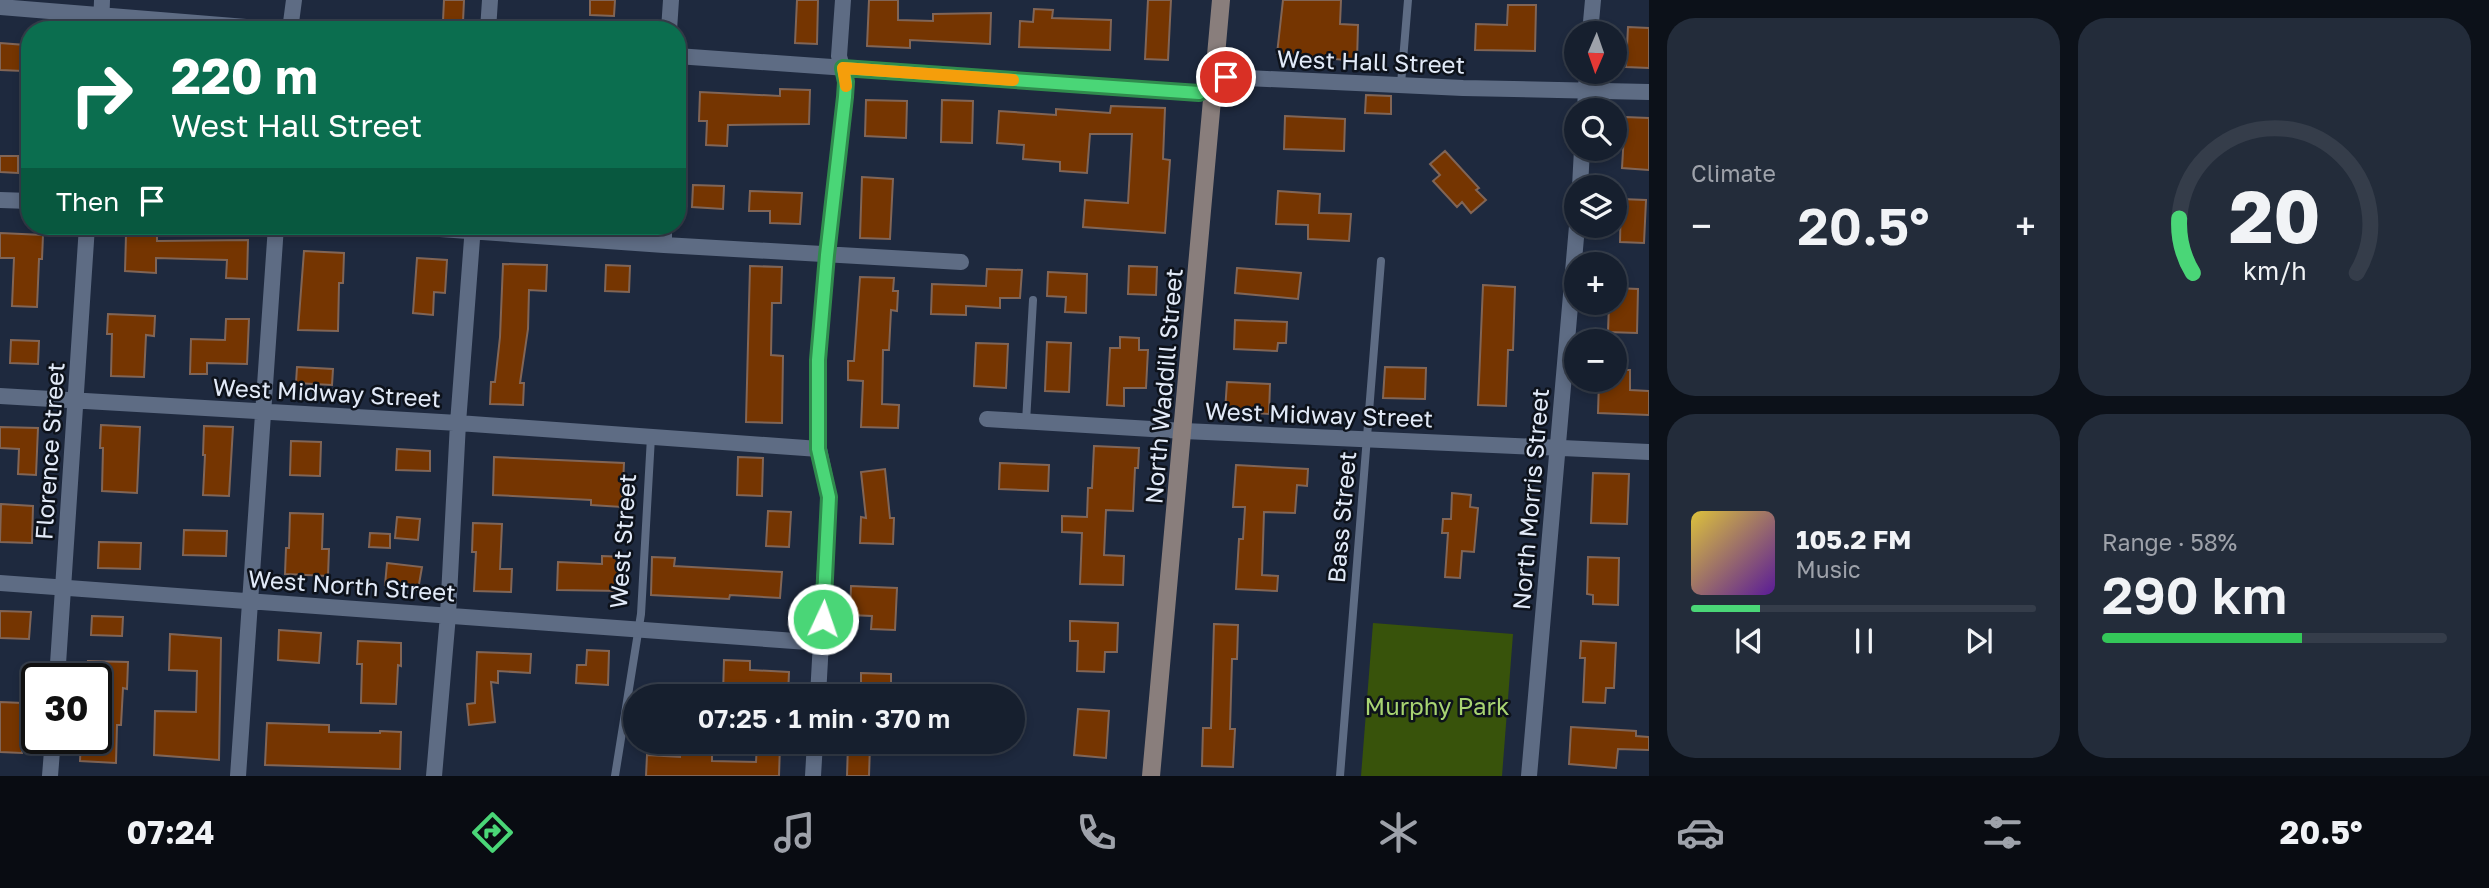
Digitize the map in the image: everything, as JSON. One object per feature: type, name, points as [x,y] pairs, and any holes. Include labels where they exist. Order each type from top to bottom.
[{"type":"street","points":[[291,21],[294,0]]},
{"type":"street","points":[[489,21],[490,0]]},
{"type":"street","points":[[670,21],[671,0]]},
{"type":"street","points":[[819,684],[829,497],[818,449],[818,360],[845,97],[846,82],[839,56],[844,0]]},
{"type":"street","name":"North Waddill Street","points":[[1151,776],[1221,0]]},
{"type":"street","points":[[1591,21],[1593,0]]},
{"type":"street","points":[[0,8],[174,21]]},
{"type":"street","name":"West Hall Street","points":[[686,57],[1199,93],[1226,77],[1649,92]]},
{"type":"street","points":[[1586,84],[1586,98]]},
{"type":"street","points":[[0,200],[21,201]]},
{"type":"street","name":"Florence Street","points":[[58,663],[86,235]]},
{"type":"street","points":[[238,776],[275,235]]},
{"type":"street","points":[[434,776],[473,235]]},
{"type":"street","points":[[544,235],[663,245],[961,262]]},
{"type":"street","points":[[663,245],[664,235]]},
{"type":"street","name":"North Morris Street","points":[[1529,776],[1576,238]]},
{"type":"street","name":"West Midway Street","points":[[0,396],[651,437]]},
{"type":"street","name":"West Midway Street","points":[[987,419],[1184,431],[1649,452]]},
{"type":"street","points":[[651,437],[818,449]]},
{"type":"street","name":"West North Street","points":[[0,583],[637,631]]},
{"type":"street","name":"West Street","points":[[637,631],[822,643]]},
{"type":"street","points":[[50,776],[52,754]]},
{"type":"street","points":[[813,776],[814,754]]},
{"type":"lane","points":[[1401,84],[1408,0]]},
{"type":"lane","name":"Bass Street","points":[[1340,776],[1381,261]]},
{"type":"lane","points":[[1026,422],[1033,300]]},
{"type":"lane","name":"West Street","points":[[637,631],[641,614],[651,437]]},
{"type":"lane","points":[[615,776],[637,631]]},
{"type":"green space","name":"Murphy Park","points":[[1373,623],[1513,634],[1502,776],[1361,776]]},
{"type":"building","points":[[444,0],[464,0],[463,21],[443,21]]},
{"type":"building","points":[[590,0],[615,0],[614,16],[590,15]]},
{"type":"building","points":[[797,0],[818,0],[817,44],[795,43]]},
{"type":"building","points":[[869,0],[898,0],[898,20],[933,21],[933,14],[991,13],[990,44],[910,40],[910,48],[867,46]]},
{"type":"building","points":[[1148,0],[1171,0],[1168,60],[1145,59]]},
{"type":"building","points":[[1283,0],[1341,0],[1340,24],[1358,25],[1357,61],[1277,54]]},
{"type":"building","points":[[1508,5],[1536,5],[1535,51],[1475,50],[1476,24],[1507,25]]},
{"type":"building","points":[[1034,9],[1053,10],[1052,18],[1111,20],[1110,50],[1019,47],[1020,21],[1033,22]]},
{"type":"building","points":[[1628,27],[1649,28],[1649,68],[1628,67]]},
{"type":"building","points":[[0,43],[21,45],[21,71],[0,70]]},
{"type":"building","points":[[780,89],[810,90],[809,124],[728,125],[727,146],[706,145],[707,121],[699,121],[700,92],[780,96]]},
{"type":"building","points":[[1366,95],[1391,96],[1391,114],[1365,113]]},
{"type":"building","points":[[866,100],[907,101],[906,138],[865,136]]},
{"type":"building","points":[[942,100],[973,101],[972,143],[941,142]]},
{"type":"building","points":[[1111,106],[1165,108],[1163,159],[1170,160],[1165,233],[1083,227],[1085,200],[1128,203],[1132,134],[1090,134],[1087,173],[1060,171],[1060,162],[1023,159],[1024,145],[997,143],[999,111],[1056,115],[1056,109],[1110,113]]},
{"type":"building","points":[[1285,116],[1345,119],[1344,151],[1284,149]]},
{"type":"building","points":[[1627,117],[1649,118],[1649,170],[1622,168],[1622,161],[1627,161]]},
{"type":"building","points":[[1445,151],[1479,188],[1476,190],[1486,200],[1471,213],[1462,202],[1457,207],[1433,181],[1440,175],[1430,164]]},
{"type":"building","points":[[0,156],[18,156],[18,173],[0,172]]},
{"type":"building","points":[[862,177],[893,179],[890,239],[860,238]]},
{"type":"building","points":[[693,185],[724,186],[723,209],[692,207]]},
{"type":"building","points":[[750,191],[802,193],[800,224],[770,223],[770,211],[749,211]]},
{"type":"building","points":[[1278,191],[1320,194],[1319,213],[1351,214],[1349,241],[1308,239],[1308,225],[1276,224]]},
{"type":"building","points":[[1627,199],[1646,200],[1644,243],[1620,242],[1620,238],[1627,238]]},
{"type":"building","points":[[0,233],[43,235],[37,307],[12,306],[14,258],[0,258]]},
{"type":"building","points":[[126,235],[157,236],[157,241],[248,240],[247,279],[226,278],[227,260],[156,258],[156,273],[125,271]]},
{"type":"building","points":[[304,251],[344,253],[343,283],[339,283],[338,331],[298,330]]},
{"type":"building","points":[[417,258],[447,260],[445,293],[434,292],[433,315],[413,313]]},
{"type":"building","points":[[503,264],[547,265],[546,291],[529,290],[528,329],[520,383],[524,383],[523,405],[490,404],[491,382],[495,382],[500,337]]},
{"type":"building","points":[[606,265],[630,266],[629,292],[605,291]]},
{"type":"building","points":[[750,266],[782,267],[781,303],[772,303],[771,355],[783,356],[782,423],[746,422]]},
{"type":"building","points":[[1129,266],[1157,267],[1156,295],[1128,294]]},
{"type":"building","points":[[1237,268],[1301,273],[1298,299],[1235,293]]},
{"type":"building","points":[[987,269],[1022,270],[1020,298],[1000,298],[1000,308],[966,306],[966,315],[931,314],[932,284],[986,286]]},
{"type":"building","points":[[1048,272],[1087,274],[1086,313],[1065,312],[1066,297],[1047,296]]},
{"type":"building","points":[[860,277],[894,278],[893,291],[898,291],[897,311],[891,310],[889,350],[883,350],[882,404],[899,405],[898,428],[861,427],[863,381],[848,380],[848,361],[854,361]]},
{"type":"building","points":[[1483,285],[1515,287],[1513,350],[1508,350],[1506,406],[1478,405]]},
{"type":"building","points":[[1627,289],[1638,289],[1637,333],[1627,333],[1627,329],[1608,329],[1609,315],[1627,315]]},
{"type":"building","points":[[108,314],[155,316],[154,336],[146,335],[144,377],[111,376],[112,334],[107,334]]},
{"type":"building","points":[[226,319],[249,319],[247,364],[207,363],[207,374],[190,374],[191,339],[225,340]]},
{"type":"building","points":[[1235,320],[1287,322],[1286,343],[1278,343],[1277,351],[1234,349]]},
{"type":"building","points":[[1120,337],[1139,338],[1139,350],[1148,350],[1146,388],[1124,388],[1124,406],[1107,405],[1110,348],[1120,348]]},
{"type":"building","points":[[11,340],[39,341],[38,364],[10,363]]},
{"type":"building","points":[[1047,342],[1071,343],[1069,392],[1045,391]]},
{"type":"building","points":[[976,343],[1008,344],[1006,388],[974,386]]},
{"type":"building","points":[[297,367],[333,369],[332,385],[296,383]]},
{"type":"building","points":[[1385,367],[1426,368],[1425,399],[1383,398]]},
{"type":"building","points":[[1627,370],[1630,370],[1630,390],[1649,391],[1649,415],[1598,413],[1599,392],[1627,392]]},
{"type":"building","points":[[1227,382],[1270,384],[1269,414],[1225,411]]},
{"type":"building","points":[[101,425],[140,427],[137,493],[102,491]]},
{"type":"building","points":[[204,426],[233,427],[229,496],[203,495]]},
{"type":"building","points":[[0,427],[38,428],[36,475],[18,474],[19,449],[0,448]]},
{"type":"building","points":[[291,441],[321,442],[320,476],[290,475]]},
{"type":"building","points":[[1094,446],[1139,448],[1133,511],[1106,510],[1104,555],[1124,556],[1123,585],[1080,584],[1082,533],[1062,532],[1062,516],[1087,517],[1088,488],[1092,488]]},
{"type":"building","points":[[397,449],[430,451],[430,471],[396,470]]},
{"type":"building","points":[[494,457],[624,463],[622,507],[591,505],[591,500],[493,495]]},
{"type":"building","points":[[738,457],[763,458],[762,496],[737,495]]},
{"type":"building","points":[[1000,463],[1049,465],[1048,491],[999,489]]},
{"type":"building","points":[[1236,465],[1308,469],[1307,486],[1297,485],[1295,513],[1264,512],[1262,575],[1278,576],[1277,591],[1236,589],[1239,539],[1243,539],[1245,507],[1233,507]]},
{"type":"building","points":[[885,469],[890,518],[894,518],[893,544],[860,543],[861,517],[866,518],[861,472]]},
{"type":"building","points":[[1593,473],[1629,474],[1627,524],[1591,523]]},
{"type":"building","points":[[1452,493],[1471,495],[1470,507],[1478,508],[1474,552],[1462,551],[1460,578],[1445,577],[1448,533],[1442,533],[1443,519],[1451,519]]},
{"type":"building","points":[[1,504],[33,506],[32,543],[0,542]]},
{"type":"building","points":[[768,511],[791,512],[789,547],[766,546]]},
{"type":"building","points":[[290,513],[323,514],[322,549],[329,549],[328,576],[285,574]]},
{"type":"building","points":[[397,517],[420,519],[418,540],[395,538]]},
{"type":"building","points":[[473,523],[502,524],[500,569],[512,569],[511,592],[474,591],[476,552],[472,552]]},
{"type":"building","points":[[184,530],[227,531],[226,556],[183,555]]},
{"type":"building","points":[[370,533],[390,534],[390,548],[369,547]]},
{"type":"building","points":[[99,542],[141,543],[140,569],[98,568]]},
{"type":"building","points":[[602,556],[625,557],[624,591],[557,590],[558,562],[602,564]]},
{"type":"building","points":[[652,557],[675,558],[674,566],[782,572],[780,598],[730,595],[729,599],[651,595]]},
{"type":"building","points":[[1588,557],[1619,558],[1618,605],[1593,604],[1593,595],[1587,594]]},
{"type":"building","points":[[387,563],[422,567],[418,590],[385,585]]},
{"type":"building","points":[[851,586],[897,588],[895,630],[871,629],[872,616],[850,615]]},
{"type":"building","points":[[0,611],[31,612],[29,639],[0,638]]},
{"type":"building","points":[[92,616],[123,617],[122,636],[91,635]]},
{"type":"building","points":[[1070,621],[1118,623],[1117,652],[1105,652],[1104,672],[1077,671],[1078,641],[1070,641]]},
{"type":"building","points":[[1214,624],[1238,625],[1237,659],[1232,659],[1230,729],[1235,729],[1233,767],[1202,766],[1203,728],[1211,728]]},
{"type":"building","points":[[279,630],[321,633],[319,663],[278,660]]},
{"type":"building","points":[[170,634],[221,638],[219,760],[154,755],[155,711],[196,712],[197,671],[169,670]]},
{"type":"building","points":[[358,641],[401,643],[396,704],[361,703],[362,664],[357,664]]},
{"type":"building","points":[[1581,641],[1616,643],[1614,688],[1606,688],[1605,703],[1583,702],[1585,658],[1580,658]]},
{"type":"building","points":[[587,650],[609,651],[608,685],[576,683],[577,665],[586,665]]},
{"type":"building","points":[[477,652],[531,654],[530,673],[498,671],[498,683],[491,682],[495,722],[469,725],[467,704],[475,703]]},
{"type":"building","points":[[724,660],[750,661],[750,670],[789,672],[788,684],[723,684]]},
{"type":"building","points":[[128,662],[121,725],[117,725],[116,763],[80,761],[80,754],[112,754],[112,663],[88,663]]},
{"type":"building","points":[[861,673],[891,674],[891,684],[861,684]]},
{"type":"building","points":[[0,702],[21,703],[21,753],[0,752]]},
{"type":"building","points":[[1078,709],[1109,711],[1106,758],[1074,755]]},
{"type":"building","points":[[267,723],[329,725],[329,732],[401,732],[400,769],[265,765]]},
{"type":"building","points":[[1571,727],[1636,731],[1636,736],[1649,737],[1649,750],[1618,749],[1616,768],[1569,764]]},
{"type":"building","points":[[680,754],[712,754],[712,761],[756,762],[756,754],[780,754],[779,776],[646,776],[647,755],[680,757]]},
{"type":"building","points":[[848,754],[870,754],[869,776],[847,776]]},
{"type":"slow traffic","points":[[846,86],[843,68],[1013,80]]},
{"type":"route","points":[[823,619],[829,497],[818,449],[818,360],[845,97],[843,68],[1199,93],[1226,77]]}]
